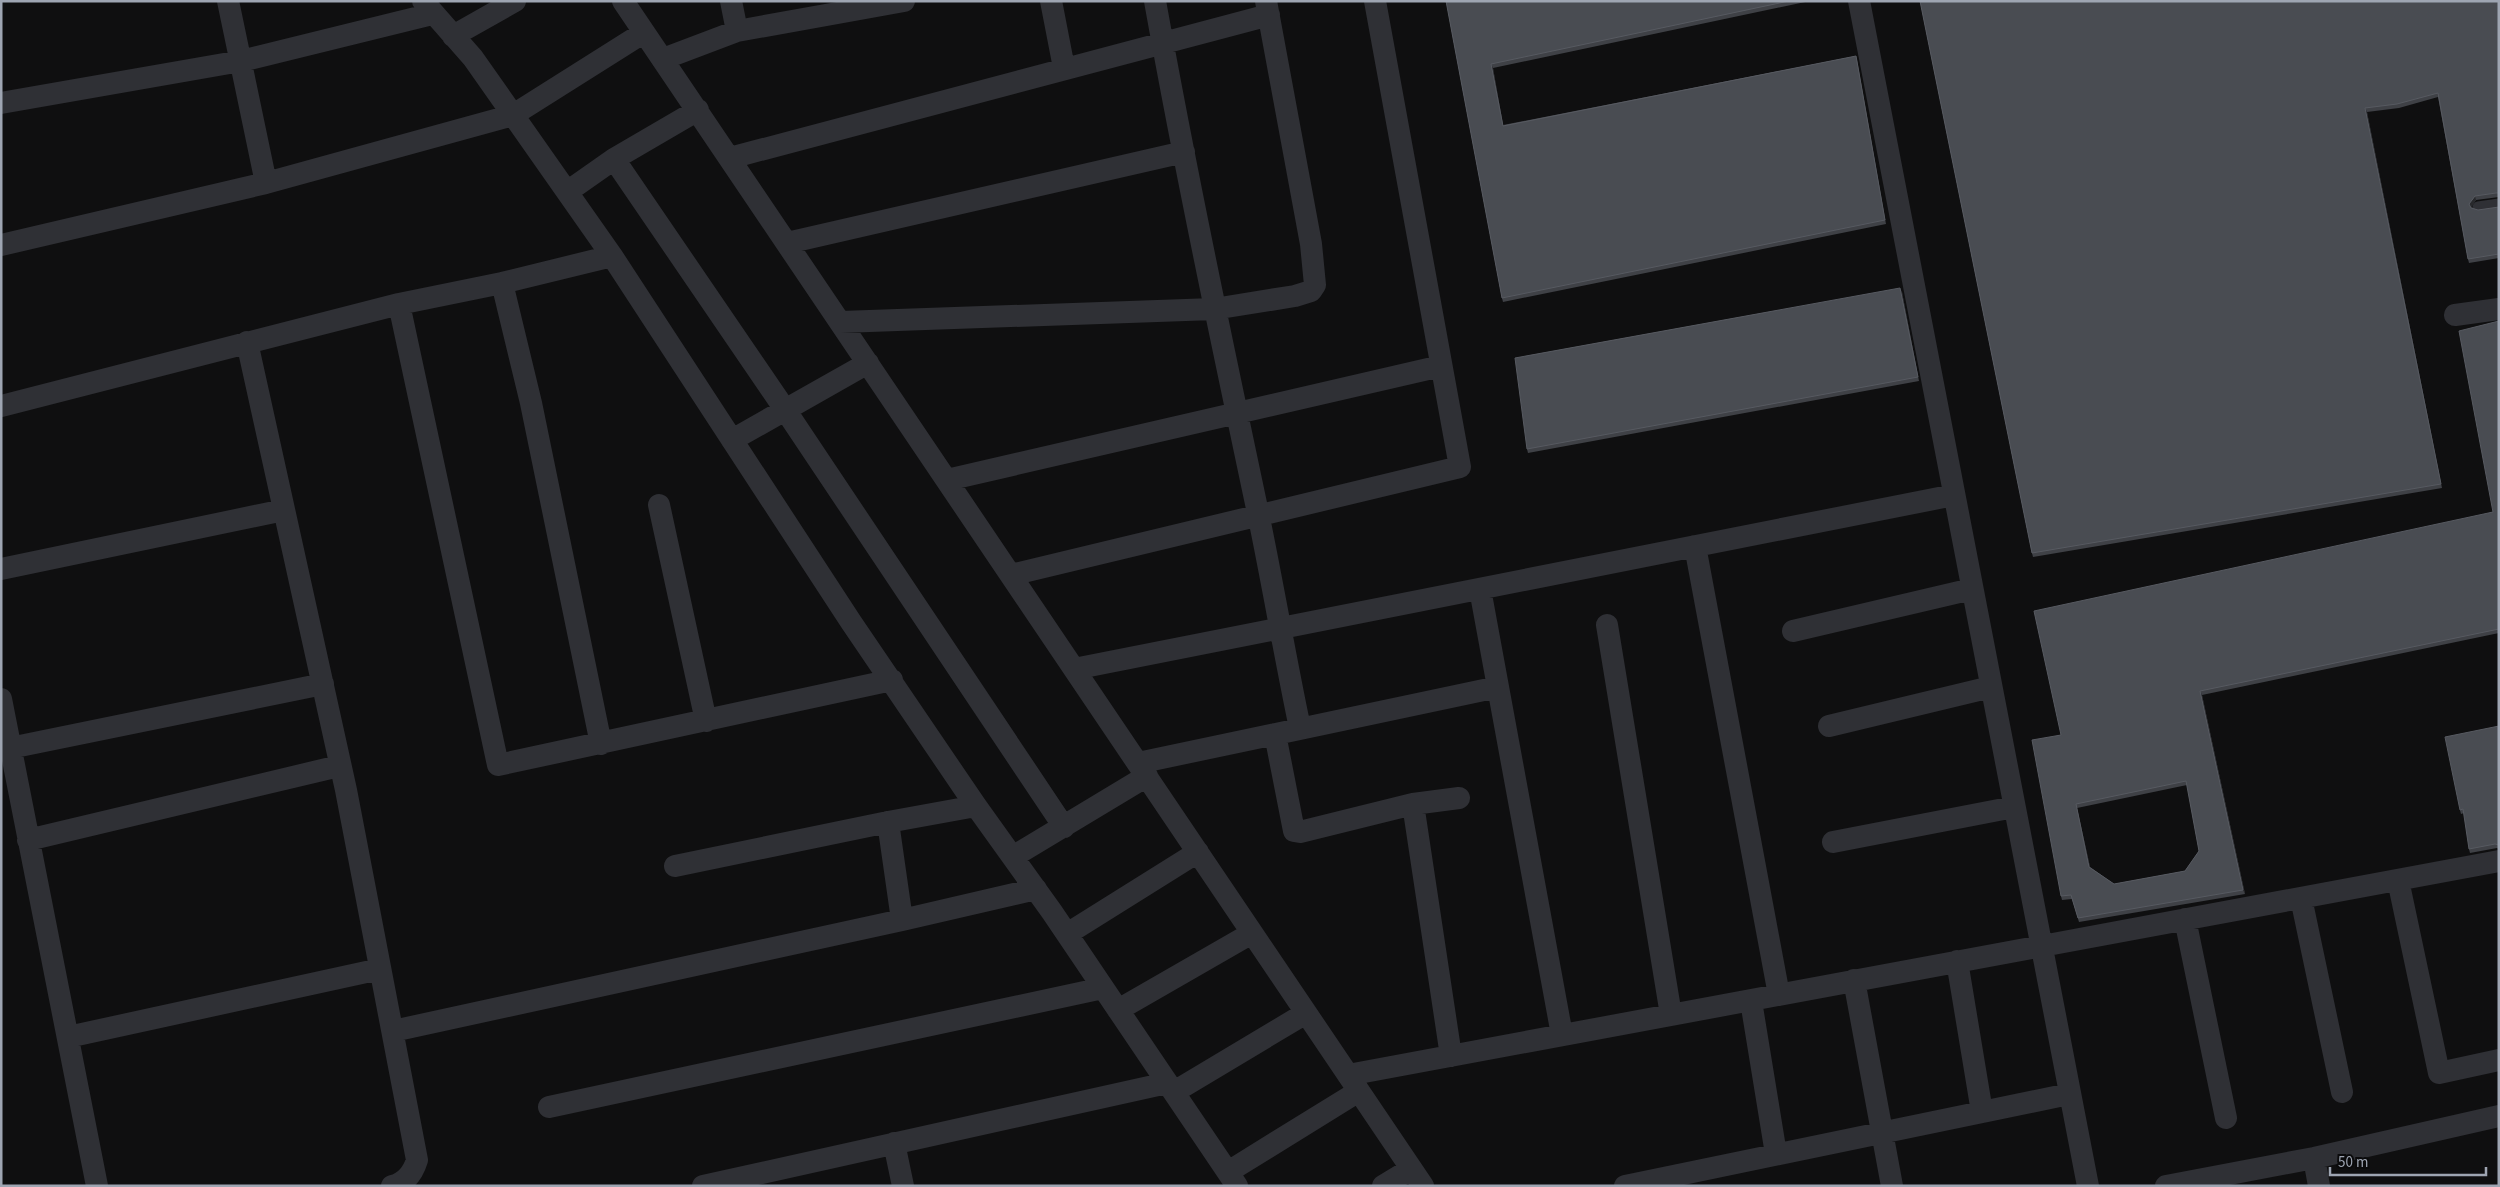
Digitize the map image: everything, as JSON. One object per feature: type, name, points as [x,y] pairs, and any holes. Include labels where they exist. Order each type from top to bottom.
[{"type":"street","points":[[228,1],[266,183]]},
{"type":"street","points":[[453,36],[515,1]]},
{"type":"street","points":[[623,1],[1417,1177],[1383,1186]]},
{"type":"street","points":[[731,1],[737,31]]},
{"type":"street","points":[[663,59],[737,31],[839,7],[904,1]]},
{"type":"street","points":[[1051,1],[1064,68]]},
{"type":"street","points":[[1155,1],[1214,309],[1258,515],[1300,728]]},
{"type":"street","points":[[1011,575],[1460,467],[1375,1]]},
{"type":"street","points":[[1859,1],[2088,1186]]},
{"type":"street","points":[[1,103],[241,61],[427,8],[473,58],[612,256],[851,622],[976,806],[1014,856],[1233,1179],[1353,1083],[1451,1056],[2499,861]]},
{"type":"street","points":[[730,158],[1163,43],[1268,8],[1311,244],[1315,285],[1311,290],[1295,296],[1214,309],[840,322]]},
{"type":"street","points":[[1,245],[266,183],[513,115],[643,33]]},
{"type":"street","points":[[567,192],[614,159],[698,110]]},
{"type":"street","points":[[787,243],[1184,152]]},
{"type":"street","points":[[614,159],[786,411],[1064,826]]},
{"type":"street","points":[[1,406],[399,304],[502,283],[612,256]]},
{"type":"street","points":[[502,283],[531,403],[601,744]]},
{"type":"street","points":[[399,304],[498,765],[892,680]]},
{"type":"street","points":[[2455,315],[2499,309]]},
{"type":"street","points":[[247,342],[323,684],[339,766],[346,790],[418,1160],[413,1173],[399,1184],[392,1186]]},
{"type":"street","points":[[732,440],[868,363]]},
{"type":"street","points":[[947,480],[1441,366]]},
{"type":"street","points":[[1074,669],[1954,495]]},
{"type":"street","points":[[660,505],[706,721]]},
{"type":"street","points":[[1,569],[284,510]]},
{"type":"street","points":[[1696,546],[1779,995]]},
{"type":"street","points":[[1480,589],[1562,1035]]},
{"type":"street","points":[[1793,631],[1972,589]]},
{"type":"street","points":[[1607,625],[1671,1015]]},
{"type":"street","points":[[10,748],[323,684]]},
{"type":"street","points":[[1014,856],[1064,826],[1142,770],[1300,728],[1498,687]]},
{"type":"street","points":[[1829,726],[1991,687]]},
{"type":"street","points":[[1,698],[97,1186]]},
{"type":"street","points":[[1276,734],[1294,830],[1300,832],[1413,804],[1459,798]]},
{"type":"street","points":[[28,840],[339,766]]},
{"type":"street","points":[[1413,804],[1451,1056]]},
{"type":"street","points":[[674,866],[976,806]]},
{"type":"street","points":[[1833,842],[2014,807]]},
{"type":"street","points":[[888,822],[902,920]]},
{"type":"street","points":[[1067,934],[1198,852]]},
{"type":"street","points":[[2398,880],[2439,1073],[2499,1060]]},
{"type":"street","points":[[393,1031],[1036,889]]},
{"type":"street","points":[[2301,898],[2342,1092]]},
{"type":"street","points":[[2185,919],[2226,1118]]},
{"type":"street","points":[[1118,1010],[1252,933]]},
{"type":"street","points":[[1957,961],[1982,1112]]},
{"type":"street","points":[[68,1037],[380,969]]},
{"type":"street","points":[[1854,980],[1892,1186]]},
{"type":"street","points":[[549,1107],[1103,988]]},
{"type":"street","points":[[1751,1001],[1776,1154]]},
{"type":"street","points":[[702,1186],[796,1176],[894,1143],[1170,1087],[1306,1013]]},
{"type":"street","points":[[1625,1186],[2069,1094]]},
{"type":"street","points":[[2166,1186],[2314,1158],[2499,1116]]},
{"type":"street","points":[[894,1143],[903,1186]]},
{"type":"street","points":[[2314,1158],[2319,1186]]},
{"type":"lane","points":[[2478,207],[2499,204]]},
{"type":"building","points":[[1446,1],[1789,1],[1491,64],[1503,126],[1856,56],[1885,220],[1502,298]]},
{"type":"building","points":[[1920,1],[2499,1],[2499,193],[2475,196],[2469,204],[2471,208],[2478,210],[2499,207],[2499,254],[2468,259],[2438,93],[2397,104],[2365,108],[2441,484],[2032,553]]},
{"type":"building","points":[[1900,288],[1918,377],[1527,449],[1515,358]]},
{"type":"building","points":[[2499,321],[2499,629],[2200,691],[2243,890],[2078,918],[2071,895],[2061,896],[2032,740],[2061,735],[2034,611],[2493,512],[2459,331]],"holes":[[[2186,781],[2199,851],[2185,871],[2114,884],[2089,867],[2076,804]]]},
{"type":"building","points":[[2499,726],[2499,845],[2495,844],[2469,849],[2463,809],[2460,810],[2445,737]]}]
